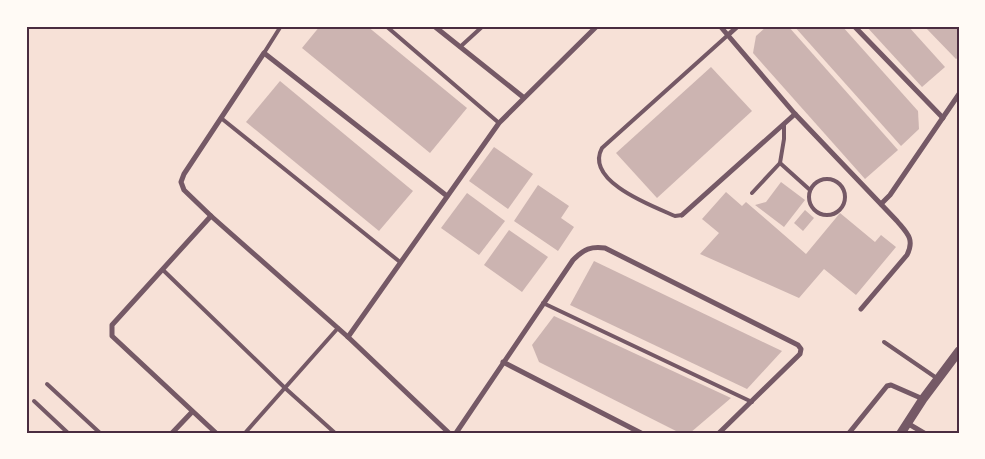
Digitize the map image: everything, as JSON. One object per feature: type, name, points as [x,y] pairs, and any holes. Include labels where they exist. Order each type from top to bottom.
[{"type":"street","points":[[434,26],[524,97]]},
{"type":"street","points":[[348,337],[499,123],[597,26]]},
{"type":"street","points":[[720,26],[795,114],[907,233],[911,247],[898,266],[861,309]]},
{"type":"street","points":[[728,35],[738,26]]},
{"type":"street","points":[[854,26],[943,118]]},
{"type":"street","points":[[447,196],[264,53],[184,174],[181,182],[184,190],[211,216],[348,337],[449,433]]},
{"type":"street","points":[[881,204],[890,194],[959,94]]},
{"type":"street","points":[[682,215],[795,114]]},
{"type":"street","points":[[211,216],[112,326],[111,332],[112,336],[216,433]]},
{"type":"street","points":[[456,433],[573,260],[582,251],[593,246],[606,248],[798,345],[801,350],[800,354],[719,433]]},
{"type":"street","points":[[901,433],[959,350]]},
{"type":"street","points":[[503,362],[641,433]]},
{"type":"street","points":[[849,433],[887,386],[923,399]]},
{"type":"street","points":[[172,433],[192,412]]},
{"type":"street","points":[[907,422],[924,433]]},
{"type":"lane","points":[[264,53],[281,26]]},
{"type":"lane","points":[[386,26],[499,123]]},
{"type":"lane","points":[[460,47],[482,26]]},
{"type":"lane","points":[[682,215],[675,216],[623,191],[601,168],[598,161],[599,154],[602,148],[728,35]]},
{"type":"lane","points":[[222,118],[400,262]]},
{"type":"lane","points":[[752,193],[780,163],[784,125]]},
{"type":"lane","points":[[780,163],[810,190]]},
{"type":"lane","points":[[823,179],[832,179],[840,183],[845,199],[842,208],[835,213],[827,215],[818,213],[812,207],[809,199],[810,190],[815,183],[823,179]]},
{"type":"lane","points":[[163,270],[284,388],[335,433]]},
{"type":"lane","points":[[544,303],[752,402]]},
{"type":"lane","points":[[245,433],[338,328]]},
{"type":"lane","points":[[884,342],[938,379]]},
{"type":"lane","points":[[47,384],[100,433]]},
{"type":"lane","points":[[34,401],[68,433]]},
{"type":"building","points":[[320,26],[367,26],[467,108],[430,153],[302,48]]},
{"type":"building","points":[[767,26],[788,26],[898,150],[865,179],[753,53],[756,36]]},
{"type":"building","points":[[794,26],[842,26],[918,111],[919,129],[901,146]]},
{"type":"building","points":[[866,26],[908,26],[945,67],[922,87]]},
{"type":"building","points":[[924,26],[959,26],[959,57],[956,59]]},
{"type":"building","points":[[711,67],[752,111],[657,198],[616,153]]},
{"type":"building","points":[[280,81],[413,191],[379,231],[246,122]]},
{"type":"building","points":[[494,147],[533,174],[508,209],[469,181]]},
{"type":"building","points":[[781,182],[805,200],[784,227],[755,205],[766,202]]},
{"type":"building","points":[[538,185],[569,206],[561,218],[574,227],[558,251],[514,221]]},
{"type":"building","points":[[726,192],[742,206],[746,202],[806,254],[840,213],[875,242],[881,235],[896,247],[856,295],[824,269],[799,298],[700,254],[719,233],[702,219]]},
{"type":"building","points":[[467,193],[505,221],[479,255],[441,228]]},
{"type":"building","points":[[805,210],[814,218],[803,231],[794,223]]},
{"type":"building","points":[[509,230],[548,257],[522,292],[484,265]]},
{"type":"building","points":[[594,261],[782,351],[747,389],[570,305]]},
{"type":"building","points":[[554,316],[731,398],[690,433],[680,433],[539,362],[532,345]]}]
